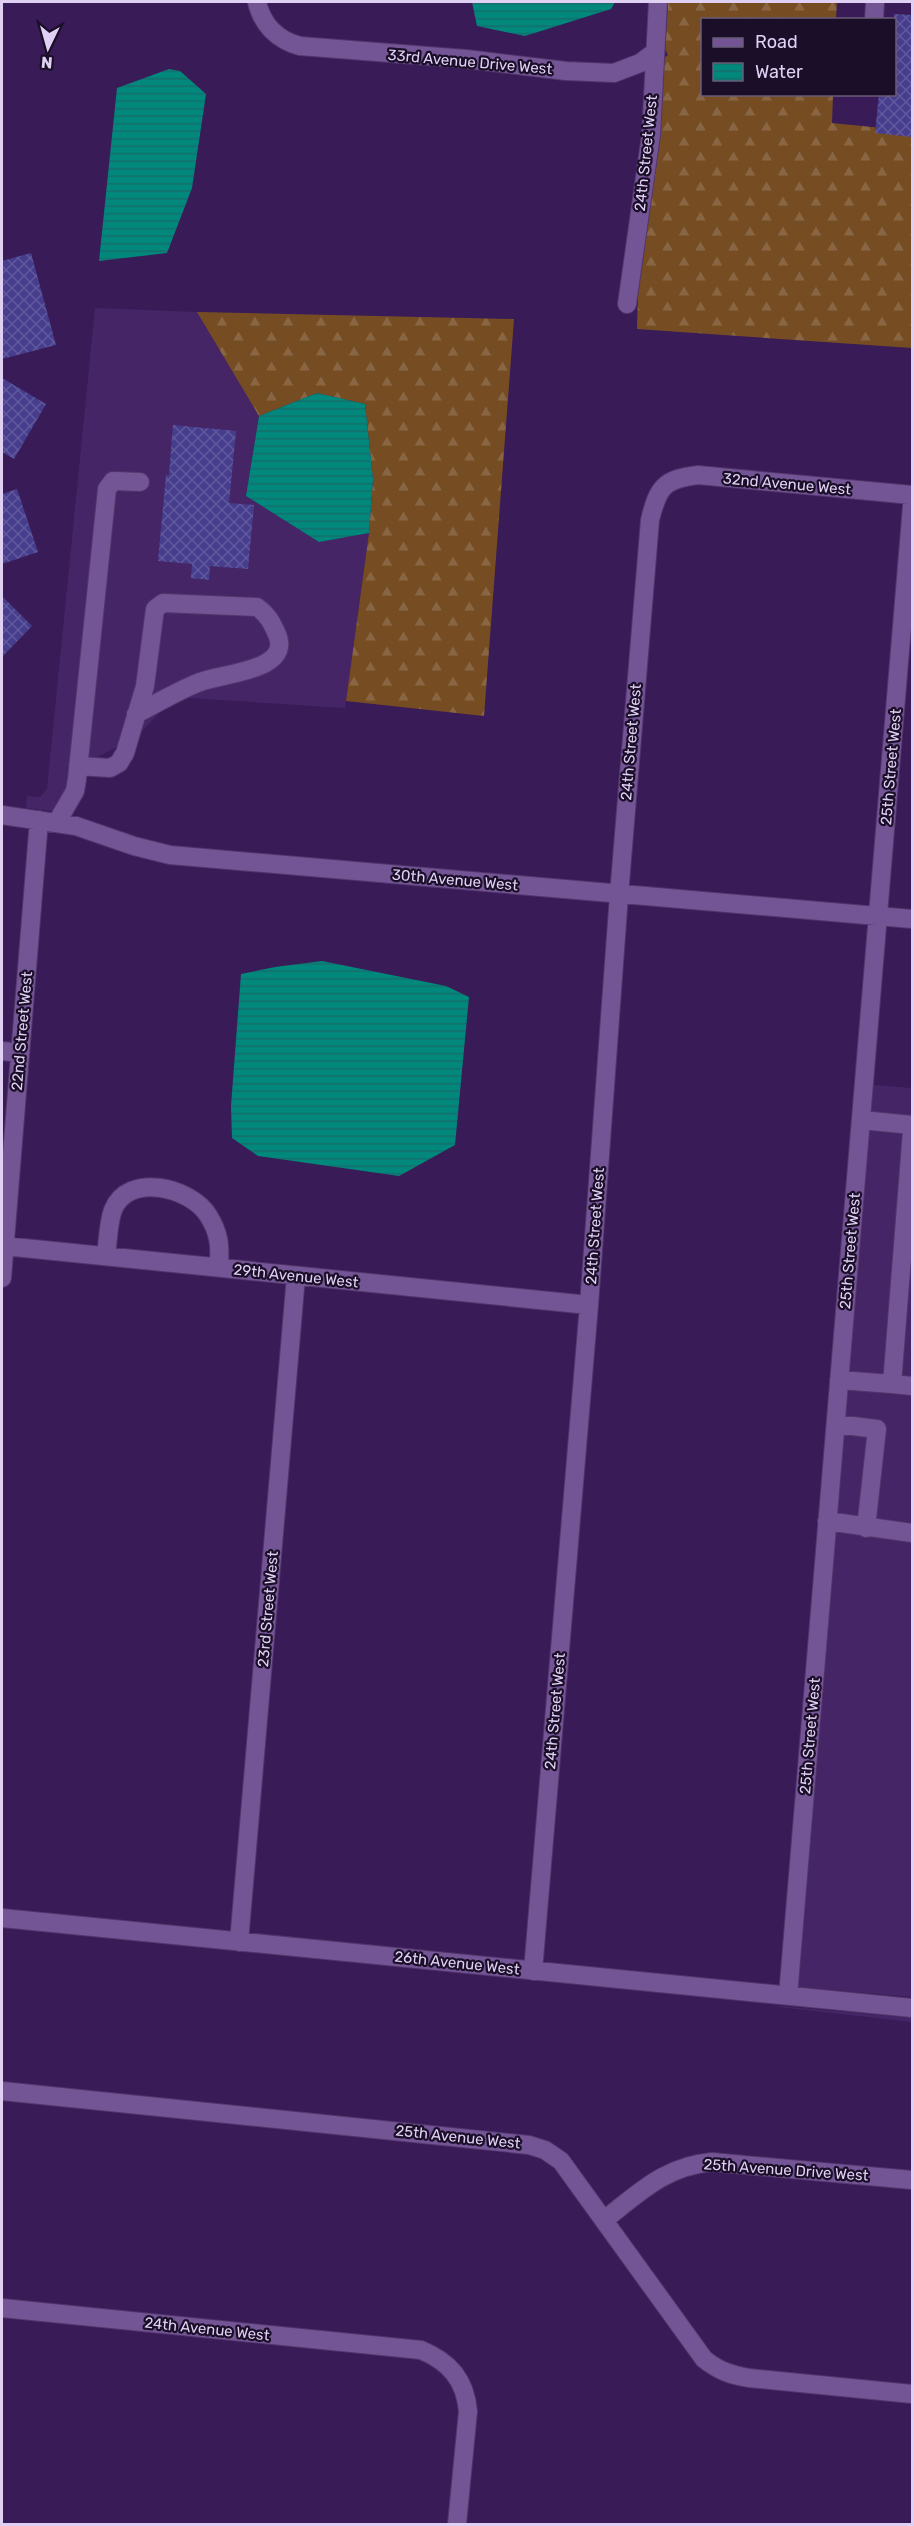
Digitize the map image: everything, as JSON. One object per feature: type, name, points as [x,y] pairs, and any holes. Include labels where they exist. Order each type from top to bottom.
[{"type":"street","name":"33rd Avenue Drive West","points":[[257,2],[264,21],[282,39],[300,46],[466,59],[566,71],[614,73],[640,63],[655,52]]},
{"type":"street","name":"24th Street West","points":[[627,304],[651,135],[658,2]]},
{"type":"street","points":[[874,18],[875,2]]},
{"type":"street","name":"32nd Avenue West","points":[[664,486],[678,478],[698,476],[912,495]]},
{"type":"street","points":[[48,821],[75,791],[106,489],[113,481],[140,482]]},
{"type":"street","name":"24th Street West","points":[[533,1971],[589,1305],[619,895],[650,520],[654,501],[664,486]]},
{"type":"street","name":"25th Street West","points":[[788,1996],[912,506]]},
{"type":"street","points":[[78,766],[110,768],[119,763],[125,753],[136,714],[145,686],[155,609],[163,603],[257,607],[267,614],[280,639],[279,652],[269,663],[202,681],[136,714]]},
{"type":"street","name":"30th Avenue West","points":[[2,815],[48,821],[170,855],[912,919]]},
{"type":"street","name":"22nd Street West","points":[[2,1278],[21,1053],[48,821]]},
{"type":"street","points":[[2,1051],[21,1053]]},
{"type":"street","points":[[861,1120],[912,1125]]},
{"type":"street","points":[[892,1384],[912,1131]]},
{"type":"street","points":[[106,1256],[113,1209],[126,1194],[145,1187],[166,1188],[187,1196],[207,1212],[220,1238],[219,1268]]},
{"type":"street","name":"29th Avenue West","points":[[4,1246],[589,1305]]},
{"type":"street","name":"23rd Street West","points":[[239,1942],[296,1276]]},
{"type":"street","points":[[839,1380],[912,1386]]},
{"type":"street","points":[[836,1424],[877,1429],[866,1528]]},
{"type":"street","points":[[827,1521],[912,1533]]},
{"type":"street","name":"26th Avenue West","points":[[2,1918],[912,2008]]},
{"type":"street","name":"25th Avenue West","points":[[2,2091],[529,2145],[544,2150],[561,2161],[704,2359],[715,2368],[730,2375],[749,2379],[912,2394]]},
{"type":"street","name":"25th Avenue Drive West","points":[[604,2220],[658,2178],[695,2163],[712,2162],[912,2180]]},
{"type":"street","name":"24th Avenue West","points":[[2,2308],[413,2349],[436,2356],[451,2367],[466,2395],[468,2411],[457,2524]]},
{"type":"shaded area","points":[[95,308],[197,312],[259,416],[246,496],[319,542],[369,533],[345,708],[174,697],[137,737],[89,761],[53,811],[26,808],[27,796],[40,797],[47,789]]},
{"type":"shaded area","points":[[873,1085],[912,1088],[912,1997],[798,1987]]},
{"type":"shaded area","points":[[778,2007],[912,2018],[912,2022]]},
{"type":"green space","points":[[668,2],[837,2],[836,18],[701,18],[701,96],[833,96],[832,123],[912,131],[912,348],[637,329],[638,292],[660,135],[664,58],[668,55],[665,49]]},
{"type":"green space","points":[[197,312],[514,319],[484,716],[346,701],[369,533],[373,479],[365,404],[317,393],[259,416]]},
{"type":"water","points":[[472,2],[615,2],[611,9],[525,36],[477,26]]},
{"type":"water","points":[[169,69],[180,71],[206,94],[192,188],[167,253],[99,261],[117,88]]},
{"type":"water","points":[[317,393],[365,404],[373,479],[369,533],[319,542],[246,496],[259,416]]},
{"type":"water","points":[[322,961],[446,986],[469,997],[455,1145],[399,1176],[258,1156],[232,1138],[231,1106],[241,974]]},
{"type":"building","points":[[894,14],[912,15],[912,137],[875,133],[879,96],[896,96],[896,18]]},
{"type":"building","points":[[31,253],[56,345],[2,359],[2,261]]},
{"type":"building","points":[[2,378],[46,404],[14,459],[2,452]]},
{"type":"building","points":[[173,425],[236,431],[229,503],[254,505],[248,569],[210,566],[209,580],[191,578],[192,564],[158,561]]},
{"type":"building","points":[[17,489],[38,552],[2,564],[2,494]]},
{"type":"building","points":[[2,596],[32,626],[2,657]]}]
